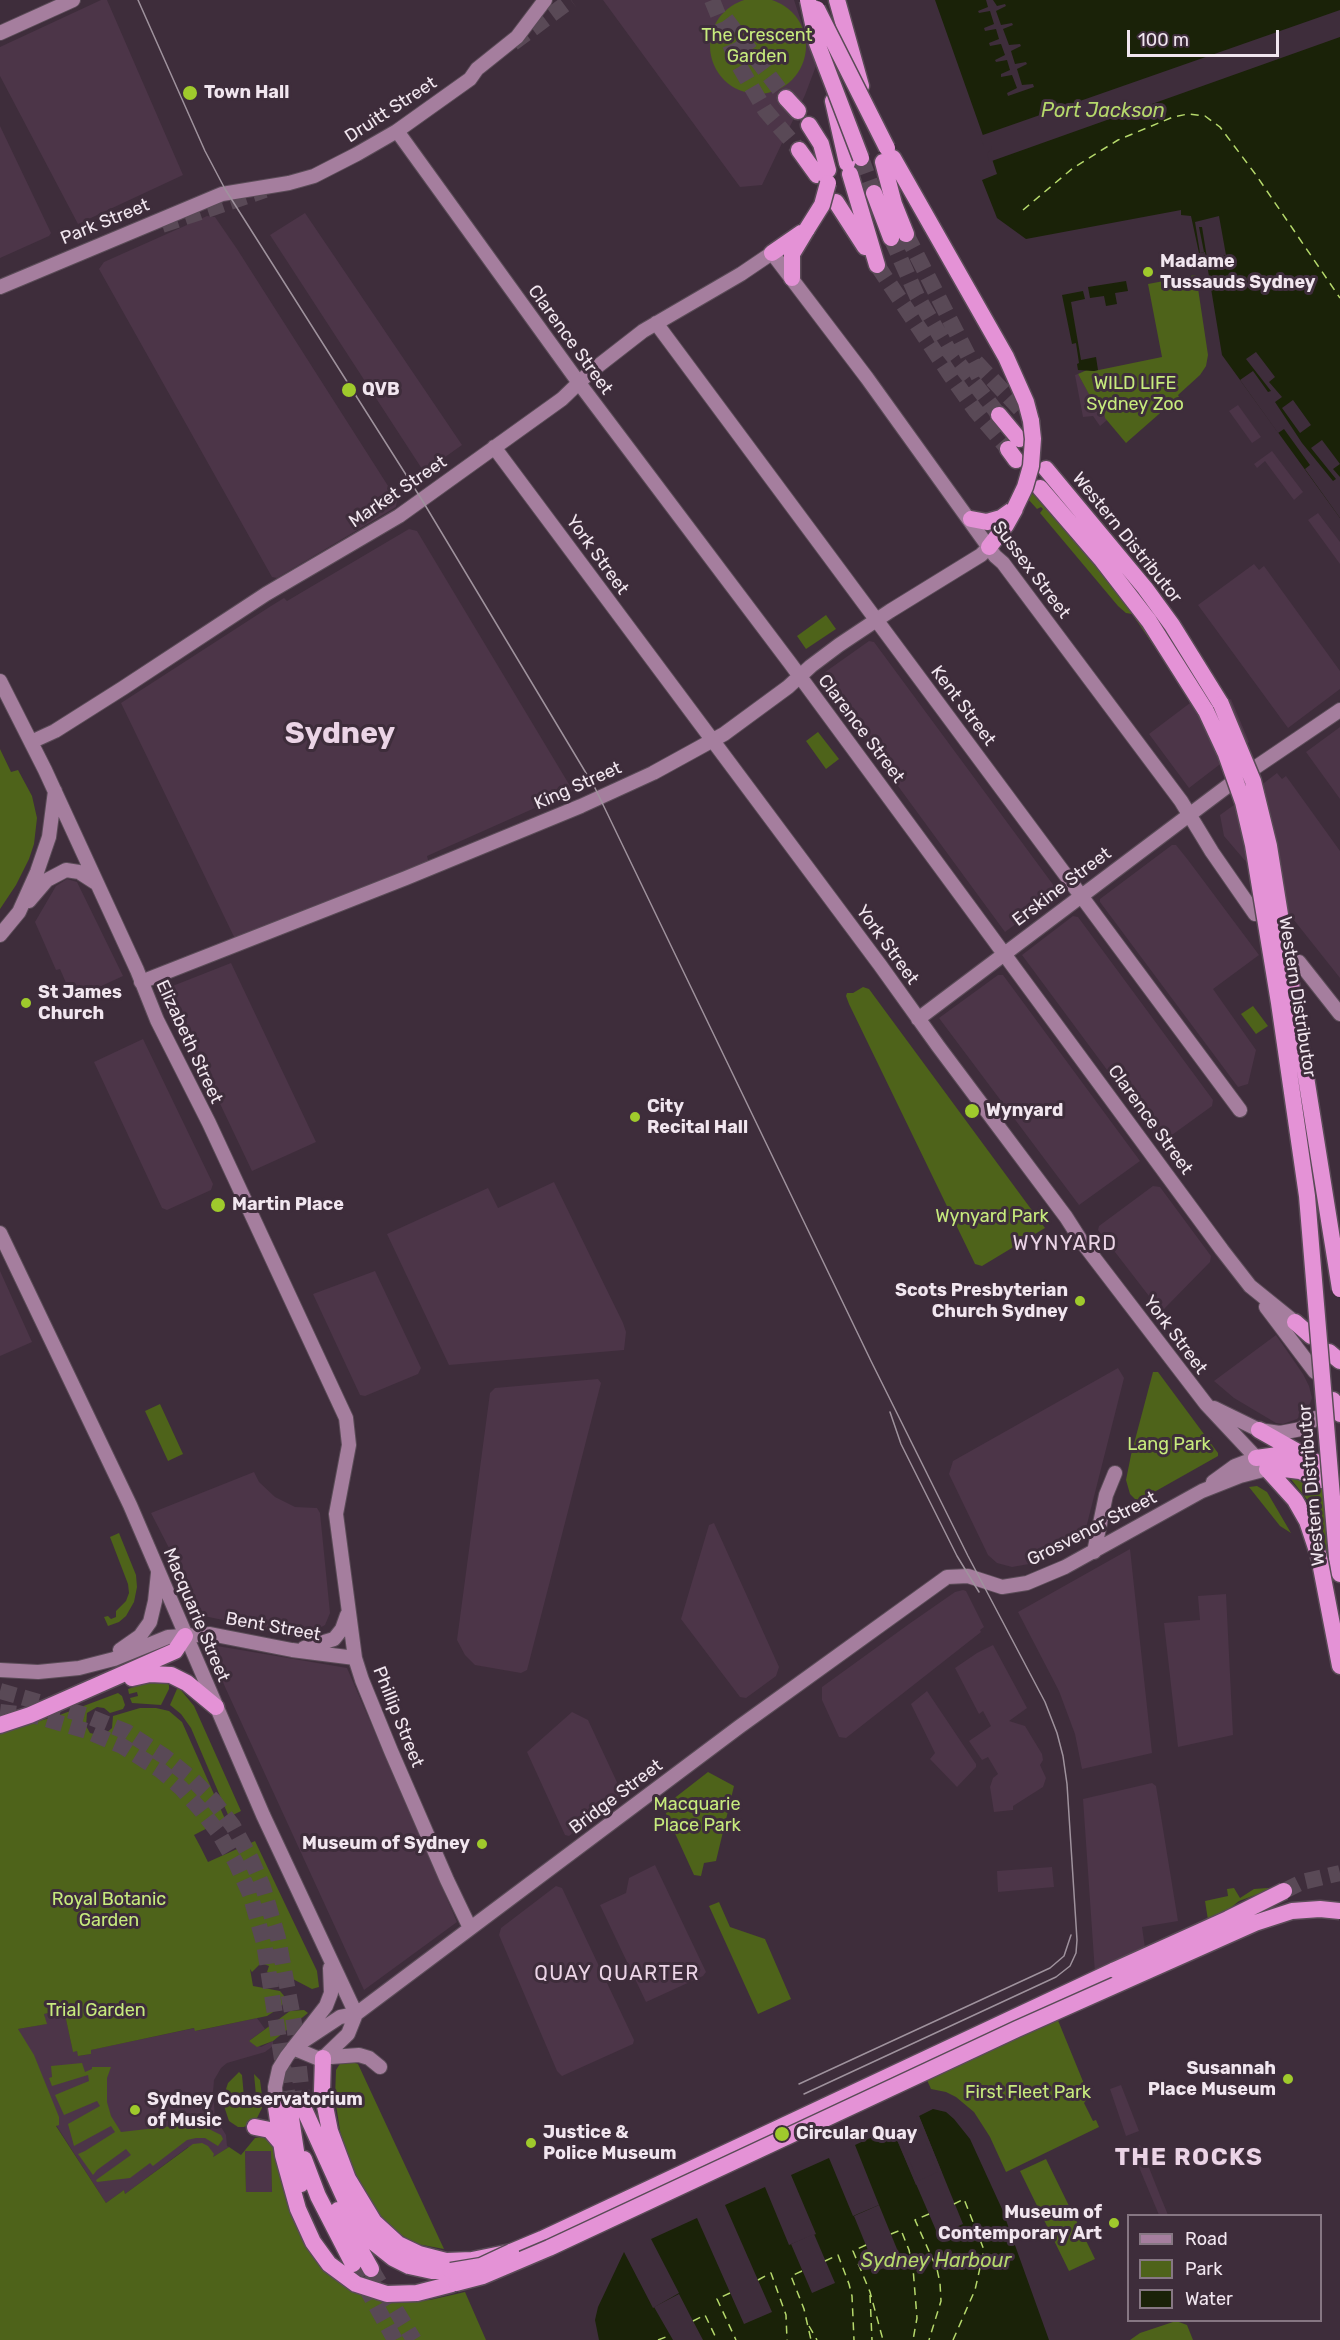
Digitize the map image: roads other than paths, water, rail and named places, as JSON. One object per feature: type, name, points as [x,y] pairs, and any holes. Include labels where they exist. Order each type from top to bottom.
[{"type":"highway","points":[[808,0],[817,43],[853,165],[877,265],[836,202]]},
{"type":"highway","points":[[812,0],[888,156],[1006,357],[1026,402],[1031,421],[1033,448],[1025,487],[1006,525],[989,547]]},
{"type":"highway","points":[[837,0],[861,86]]},
{"type":"highway","points":[[786,98],[798,111]]},
{"type":"highway","points":[[833,101],[853,165]]},
{"type":"highway","points":[[792,278],[792,254],[822,205],[824,176],[821,144],[809,125]]},
{"type":"highway","points":[[799,150],[824,176]]},
{"type":"highway","points":[[874,193],[899,236],[888,156]]},
{"type":"highway","points":[[772,253],[807,229]]},
{"type":"highway","points":[[999,415],[1014,449]]},
{"type":"highway","name":"Western Distributor","points":[[1046,469],[1145,588],[1172,625],[1213,708],[1253,781],[1269,846],[1340,1289]]},
{"type":"highway","name":"Western Distributor","points":[[1040,488],[1102,560],[1213,708],[1243,802],[1253,845],[1279,1003],[1312,1240],[1340,1574]]},
{"type":"highway","points":[[971,519],[987,522],[1001,518],[1015,508]]},
{"type":"highway","points":[[1295,1322],[1311,1335]]},
{"type":"highway","points":[[1259,1430],[1317,1468],[1300,1471],[1262,1463]]},
{"type":"highway","points":[[1262,1463],[1295,1500],[1307,1521],[1319,1557],[1340,1666]]},
{"type":"highway","points":[[0,1725],[30,1715],[175,1651],[185,1636]]},
{"type":"highway","points":[[79,1693],[137,1676],[167,1674],[187,1683],[216,1707]]},
{"type":"highway","points":[[292,2106],[297,2167],[304,2193],[321,2235],[337,2258],[356,2274],[390,2288],[411,2288],[481,2266],[1284,1891]]},
{"type":"highway","points":[[292,2106],[348,2206],[363,2231],[373,2242],[393,2258],[409,2266],[451,2275],[483,2276],[549,2248],[1017,2029],[1255,1923],[1292,1911],[1320,1909],[1340,1911]]},
{"type":"highway","points":[[323,2058],[322,2091],[330,2131],[345,2173],[360,2202],[374,2222],[398,2244],[419,2254],[451,2275]]},
{"type":"highway","points":[[281,2143],[292,2106]]},
{"type":"highway","points":[[292,2106],[318,2196],[353,2264]]},
{"type":"highway","points":[[292,2106],[311,2143],[328,2191],[372,2269]]},
{"type":"highway","points":[[255,2127],[270,2130],[281,2143],[290,2183],[306,2229],[322,2255],[335,2270],[364,2288],[393,2295],[417,2294],[451,2275]]},
{"type":"street","points":[[0,33],[73,0]]},
{"type":"street","name":"Druitt Street","points":[[224,193],[289,183],[314,176],[397,131],[470,79],[477,69],[517,37],[545,0]]},
{"type":"street","name":"Clarence Street","points":[[397,131],[579,383],[800,676],[1250,1286],[1295,1322]]},
{"type":"street","name":"Park Street","points":[[0,287],[224,193]]},
{"type":"street","name":"Market Street","points":[[31,742],[55,731],[266,594],[399,516],[562,399],[643,331],[741,274],[772,253]]},
{"type":"street","name":"Sussex Street","points":[[772,253],[971,519],[989,547],[1181,801],[1223,870],[1255,914]]},
{"type":"street","points":[[741,274],[777,268],[792,278]]},
{"type":"street","name":"Kent Street","points":[[656,323],[1240,1110]]},
{"type":"street","name":"York Street","points":[[494,447],[880,964],[1080,1239],[1206,1404],[1262,1463]]},
{"type":"street","name":"King Street","points":[[141,982],[406,878],[581,806],[653,773],[713,741],[811,666],[876,620],[981,555],[989,547]]},
{"type":"street","name":"Elizabeth Street","points":[[0,681],[55,791],[141,982],[346,1418]]},
{"type":"street","points":[[1256,767],[1340,710]]},
{"type":"street","name":"Erskine Street","points":[[918,1019],[1229,785]]},
{"type":"street","points":[[19,912],[48,841],[55,791]]},
{"type":"street","points":[[0,935],[47,880],[62,871],[75,870],[98,884]]},
{"type":"street","points":[[1299,962],[1340,1014]]},
{"type":"street","name":"Macquarie Street","points":[[0,1233],[130,1505],[263,1815],[356,2014]]},
{"type":"street","points":[[1250,1286],[1315,1372]]},
{"type":"street","points":[[1206,1404],[1259,1430],[1290,1432],[1301,1429],[1316,1418]]},
{"type":"street","name":"Phillip Street","points":[[346,1418],[349,1445],[337,1507],[355,1658],[391,1751],[470,1928]]},
{"type":"street","name":"Grosvenor Street","points":[[961,1575],[1002,1587],[1010,1587],[1036,1579],[1094,1552],[1202,1491],[1247,1474],[1262,1463]]},
{"type":"street","points":[[1094,1552],[1106,1495],[1114,1473]]},
{"type":"street","points":[[0,1670],[38,1672],[79,1668],[126,1647],[143,1632],[153,1615],[158,1572]]},
{"type":"street","name":"Bridge Street","points":[[293,2048],[340,2017],[356,2014],[731,1734],[947,1577],[961,1575]]},
{"type":"street","points":[[292,1650],[334,1639],[344,1625],[348,1606]]},
{"type":"street","name":"Bent Street","points":[[79,1668],[114,1659],[168,1637],[210,1634],[292,1650],[355,1658]]},
{"type":"street","points":[[292,2106],[277,2076],[282,2062],[323,2011],[329,2000],[331,1982],[329,1958]]},
{"type":"street","points":[[323,2058],[348,2034],[356,2014]]},
{"type":"street","points":[[293,2048],[323,2058],[355,2054],[369,2058],[380,2067]]},
{"type":"water","name":"Port Jackson","points":[[935,0],[1340,0],[1340,518],[1222,355],[1205,252],[1199,253],[1191,216],[1181,215],[1181,210],[1026,239],[997,218],[982,180],[997,174],[990,153],[995,151],[992,142],[986,144]]},
{"type":"water","points":[[1126,281],[1128,291],[1115,293],[1117,304],[1106,306],[1104,296],[1090,298],[1088,287]]},
{"type":"water","points":[[1083,291],[1085,299],[1071,302],[1081,360],[1096,357],[1098,370],[1094,371],[1078,370],[1076,343],[1072,344],[1062,295]]},
{"type":"water","name":"Sydney Harbour","points":[[933,2109],[946,2112],[970,2139],[1002,2209],[1049,2340],[599,2340],[595,2320],[598,2307],[624,2252],[653,2308],[679,2293],[651,2239],[697,2218],[744,2324],[772,2312],[725,2205],[765,2187],[789,2245],[816,2234],[791,2175],[829,2158],[853,2216],[879,2205],[855,2145],[892,2128],[916,2185],[942,2173],[919,2116]]},
{"type":"tunnel","points":[[513,43],[571,0]]},
{"type":"tunnel","points":[[712,0],[738,64],[765,110],[799,150]]},
{"type":"tunnel","points":[[726,19],[786,98]]},
{"type":"tunnel","points":[[861,158],[874,193]]},
{"type":"tunnel","points":[[162,225],[265,190]]},
{"type":"tunnel","points":[[906,234],[979,377]]},
{"type":"tunnel","points":[[891,238],[917,296],[949,351],[999,415]]},
{"type":"tunnel","points":[[877,265],[975,410],[1008,449]]},
{"type":"tunnel","points":[[976,362],[1022,411]]},
{"type":"tunnel","points":[[0,1691],[85,1715],[127,1732],[164,1756],[192,1779],[213,1800],[233,1826],[263,1887],[278,1938],[294,2023],[302,2095]]},
{"type":"tunnel","points":[[0,1712],[36,1716],[87,1731],[122,1746],[160,1770],[181,1788],[218,1832],[250,1894],[264,1943],[289,2105]]},
{"type":"tunnel","points":[[1284,1891],[1302,1882],[1340,1873]]},
{"type":"tunnel","points":[[353,2264],[395,2340]]},
{"type":"tunnel","points":[[371,2269],[414,2340]]},
{"type":"tram line","points":[[138,0],[205,151],[225,189],[422,500],[595,788],[871,1361],[968,1556],[1045,1702],[1057,1733],[1067,1784],[1077,1940],[1076,1953],[1070,1966],[1056,1977],[804,2094]]},
{"type":"tram line","points":[[890,1412],[901,1444],[957,1556],[979,1592]]},
{"type":"tram line","points":[[799,2084],[1050,1968],[1064,1956],[1071,1935]]},
{"type":"place","name":"Town Hall","points":[[190,93]]},
{"type":"place","name":"Madame Tussauds Sydney","points":[[1148,272]]},
{"type":"place","name":"QVB","points":[[349,390]]},
{"type":"place","name":"St James Church","points":[[26,1003]]},
{"type":"place","name":"Wynyard","points":[[972,1111]]},
{"type":"place","name":"City Recital Hall","points":[[635,1117]]},
{"type":"place","name":"Martin Place","points":[[218,1205]]},
{"type":"place","name":"Scots Presbyterian Church Sydney","points":[[1080,1301]]},
{"type":"place","name":"Museum of Sydney","points":[[482,1844]]},
{"type":"place","name":"Susannah Place Museum","points":[[1288,2079]]},
{"type":"place","name":"Sydney Conservatorium of Music","points":[[135,2110]]},
{"type":"place","name":"Circular Quay","points":[[782,2134]]},
{"type":"place","name":"Justice & Police Museum","points":[[531,2143]]},
{"type":"place","name":"Museum of Contemporary Art","points":[[1114,2223]]},
{"type":"district","name":"Sydney","points":[[340,734]]},
{"type":"district","name":"WYNYARD","points":[[1065,1244]]},
{"type":"district","name":"QUAY QUARTER","points":[[617,1974]]},
{"type":"district","name":"THE ROCKS","points":[[1189,2158]]},
{"type":"park label","name":"The Crescent Garden","points":[[757,46]]},
{"type":"park label","name":"WILD LIFE Sydney Zoo","points":[[1135,394]]},
{"type":"park label","name":"Wynyard Park","points":[[992,1217]]},
{"type":"park label","name":"Lang Park","points":[[1169,1445]]},
{"type":"park label","name":"Macquarie Place Park","points":[[697,1815]]},
{"type":"park label","name":"Royal Botanic Garden","points":[[109,1910]]},
{"type":"park label","name":"Trial Garden","points":[[96,2011]]},
{"type":"park label","name":"First Fleet Park","points":[[1028,2093]]}]
